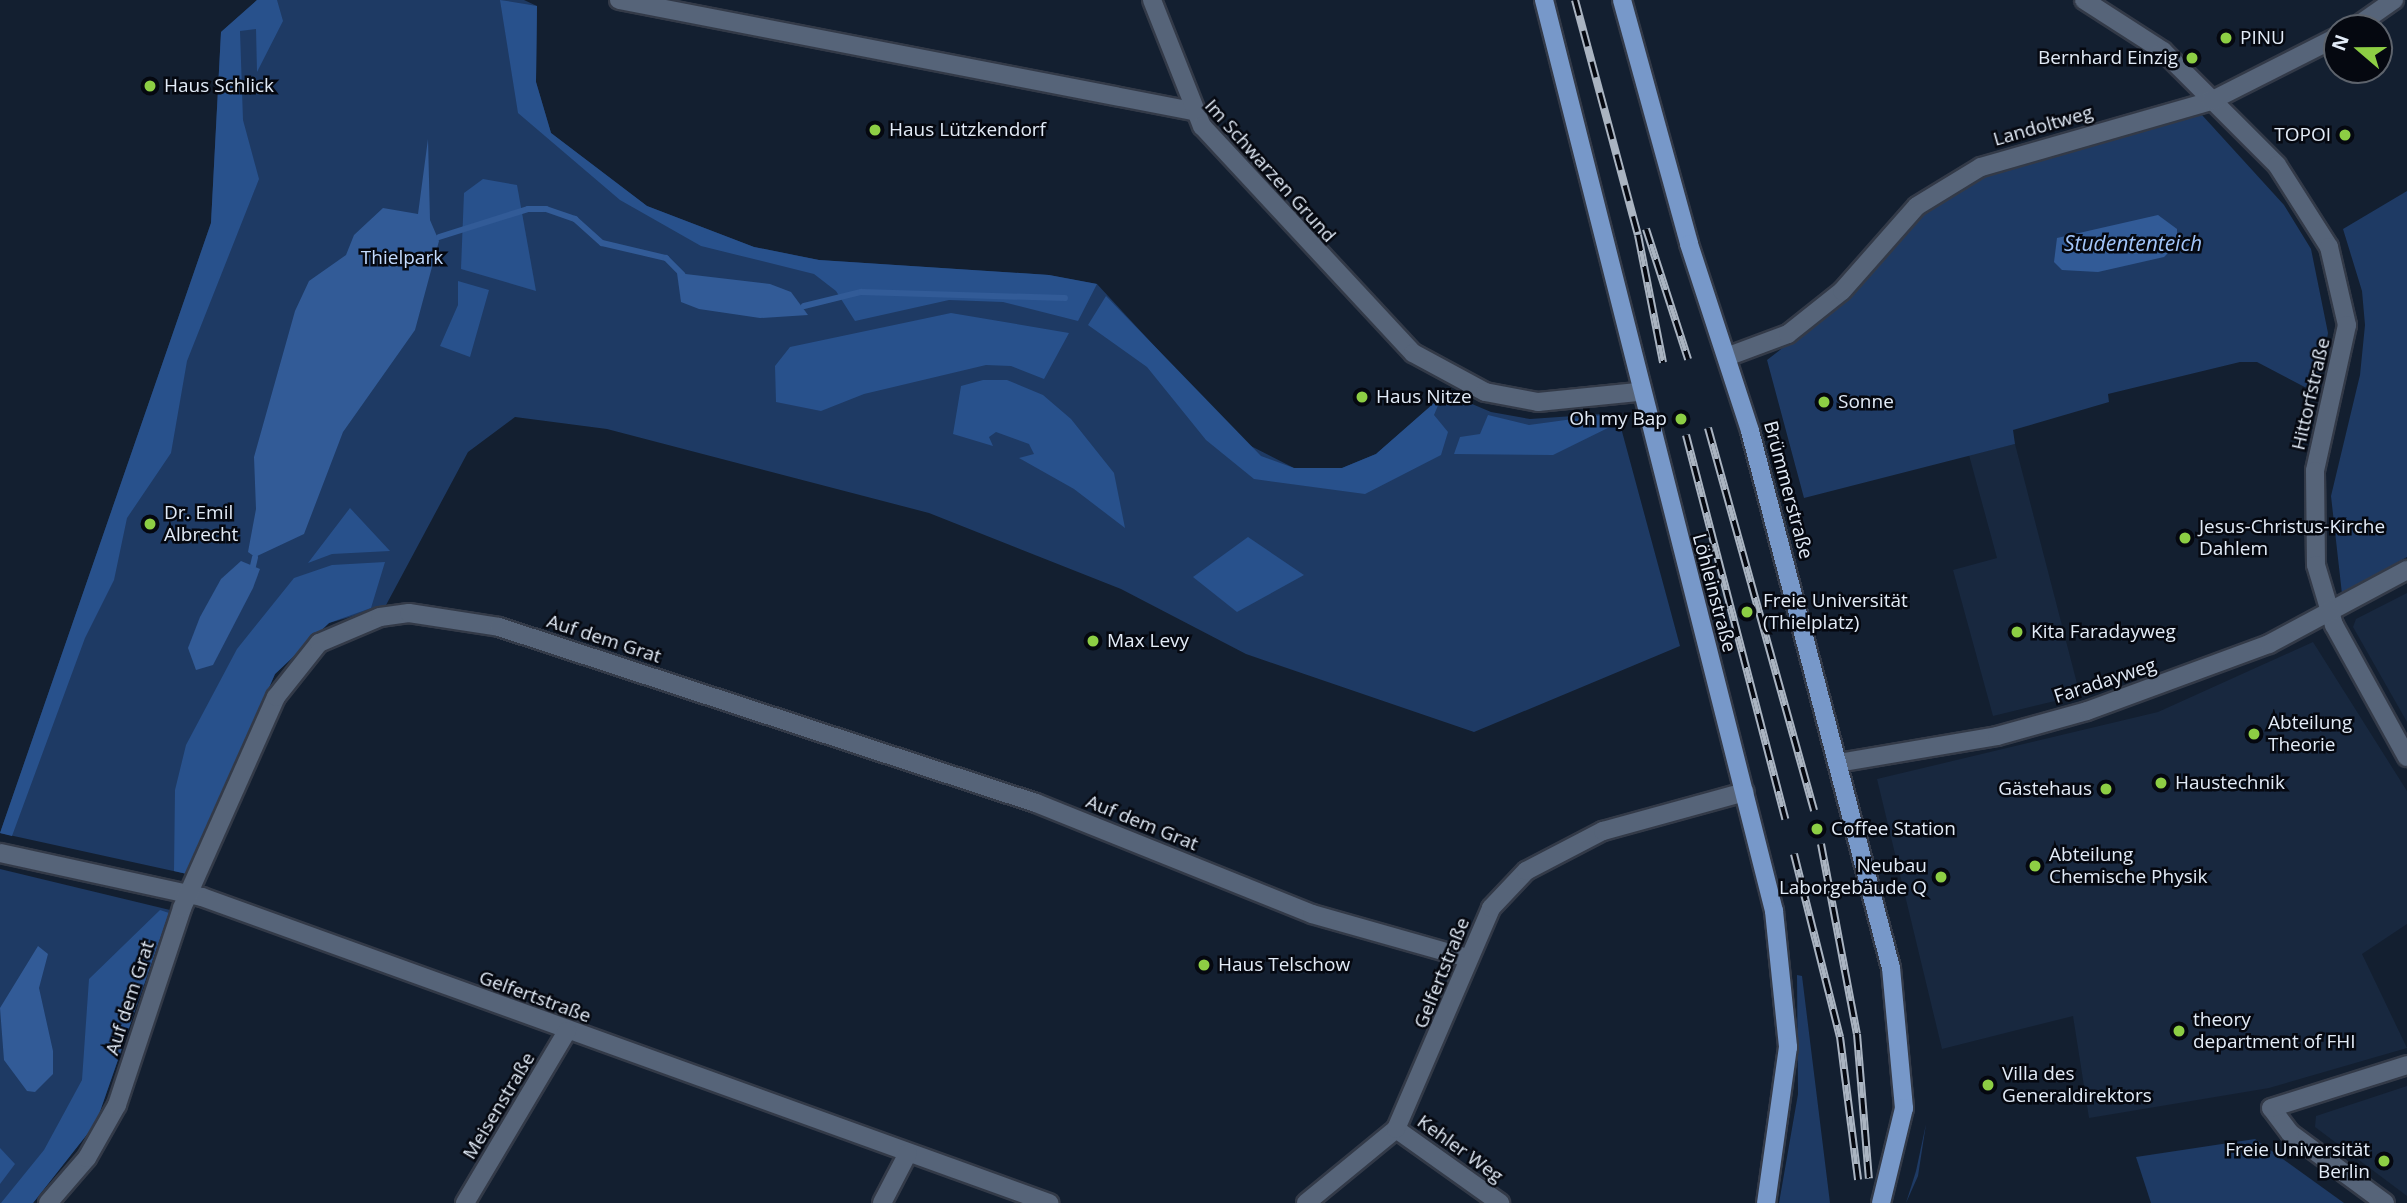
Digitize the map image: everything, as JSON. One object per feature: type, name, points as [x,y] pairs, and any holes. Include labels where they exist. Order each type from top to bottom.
[{"type":"main road","name":"Löhleinstraße","points":[[1544,0],[1638,392],[1745,792],[1774,911],[1786,1002],[1785,1098],[1766,1203]]},
{"type":"main road","name":"Brümmerstraße","points":[[1622,0],[1689,244],[1728,356],[1838,763],[1899,1014],[1904,1108],[1881,1203]]},
{"type":"street","name":"Im Schwarzen Grund","points":[[619,0],[1192,111],[1345,286],[1390,332],[1443,374],[1485,392],[1538,402],[1638,392]]},
{"type":"street","points":[[1152,0],[1192,111]]},
{"type":"street","name":"Hittorfstraße","points":[[2084,0],[2163,51],[2295,186],[2314,215],[2341,282],[2347,325],[2343,362],[2315,471],[2311,515],[2328,612],[2407,757]]},
{"type":"street","points":[[2374,14],[2394,0]]},
{"type":"street","name":"Landoltweg","points":[[1728,356],[1788,334],[1842,291],[1917,206],[1981,167],[2211,101],[2323,44]]},
{"type":"street","name":"Faradayweg","points":[[1838,763],[1997,736],[2087,711],[2269,644],[2407,570]]},
{"type":"street","name":"Auf dem Grat","points":[[48,1203],[87,1158],[117,1105],[188,894],[296,666],[342,629],[409,613],[499,626],[1036,803],[1312,914],[1466,958]]},
{"type":"street","name":"Gelfertstraße","points":[[1306,1203],[1396,1129],[1427,1067],[1466,958],[1491,908],[1558,849],[1745,792]]},
{"type":"street","name":"Gelfertstraße","points":[[0,853],[188,894],[1049,1203]]},
{"type":"street","name":"Meisenstraße","points":[[465,1203],[567,1031]]},
{"type":"street","points":[[2385,1203],[2290,1133],[2272,1108],[2407,1065]]},
{"type":"street","name":"Kehler Weg","points":[[1396,1129],[1500,1203]]},
{"type":"street","points":[[883,1203],[908,1153]]},
{"type":"shaded area","points":[[257,0],[277,0],[283,21],[257,72],[256,29],[240,31],[243,120],[259,179],[187,361],[171,453],[127,518],[114,580],[85,638],[12,836],[0,833],[211,223],[221,32]]},
{"type":"shaded area","points":[[500,0],[537,6],[536,82],[551,133],[647,206],[754,247],[819,260],[1049,275],[1097,284],[1078,321],[1003,302],[949,300],[855,321],[836,291],[814,274],[701,246],[620,200],[518,113]]},
{"type":"shaded area","points":[[483,179],[517,185],[536,291],[461,269],[464,193]]},
{"type":"shaded area","points":[[458,281],[489,290],[470,357],[440,346],[458,305]]},
{"type":"shaded area","points":[[1106,296],[1261,456],[1294,468],[1342,468],[1376,454],[1442,396],[1434,415],[1448,432],[1441,455],[1365,494],[1254,479],[1206,440],[1147,367],[1088,325]]},
{"type":"shaded area","points":[[951,313],[1069,333],[1044,379],[1011,366],[986,365],[864,394],[821,411],[776,402],[775,366],[790,347]]},
{"type":"shaded area","points":[[983,380],[1007,380],[1043,395],[1071,419],[1114,473],[1125,528],[1074,489],[1019,458],[1034,454],[1029,444],[996,432],[989,437],[993,446],[953,434],[961,386]]},
{"type":"shaded area","points":[[1617,413],[1620,422],[1553,455],[1454,454],[1460,437],[1480,434],[1488,415],[1529,425]]},
{"type":"shaded area","name":"Kita Faradayweg","points":[[2015,444],[2080,695],[1993,716],[1953,570],[1997,558],[1969,455]]},
{"type":"shaded area","points":[[350,508],[390,551],[332,554],[308,563]]},
{"type":"shaded area","points":[[1248,537],[1304,575],[1237,612],[1193,577]]},
{"type":"shaded area","points":[[385,562],[371,608],[329,623],[275,674],[187,874],[174,871],[175,790],[186,745],[237,649],[294,578],[332,565]]},
{"type":"shaded area","points":[[2407,593],[2407,722],[2353,627],[2356,619]]},
{"type":"shaded area","points":[[2313,642],[2407,791],[2407,924],[2362,954],[2407,1048],[2269,1088],[2089,1118],[2073,1016],[1942,1049],[1877,779],[2158,712]]},
{"type":"shaded area","points":[[160,910],[169,913],[96,1123],[33,1203],[1,1203],[44,1150],[82,1080],[89,979]]},
{"type":"shaded area","name":"Freie Universität Berlin","points":[[2407,1086],[2407,1196],[2315,1127],[2316,1116]]},
{"type":"shaded area","points":[[0,1148],[15,1164],[0,1184]]},
{"type":"green space","name":"Thielpark","points":[[257,0],[524,0],[537,6],[536,82],[551,133],[647,206],[754,247],[819,260],[1049,275],[1097,284],[1243,442],[1294,468],[1342,468],[1376,454],[1446,393],[1491,412],[1530,419],[1617,413],[1680,646],[1474,732],[1246,654],[1121,589],[929,513],[607,429],[515,417],[468,452],[385,607],[329,623],[275,674],[187,874],[0,833],[211,223],[221,32]]},
{"type":"green space","points":[[2202,115],[2284,205],[2311,249],[2328,333],[2318,394],[2257,362],[2240,362],[2108,394],[2109,402],[2013,430],[2015,444],[1804,498],[1767,360],[1834,308],[1927,211],[1973,181],[2024,162]]},
{"type":"green space","points":[[2407,191],[2407,557],[2342,594],[2331,496],[2360,375],[2365,325],[2362,291],[2343,229]]},
{"type":"green space","points":[[0,869],[170,910],[96,1123],[33,1203],[0,1203]]},
{"type":"green space","points":[[1797,975],[1802,976],[1830,1203],[1779,1203],[1798,1094]]},
{"type":"green space","points":[[1926,1124],[1918,1176],[1906,1203],[1916,1171]]},
{"type":"green space","points":[[2255,1139],[2344,1203],[2151,1203],[2136,1157]]},
{"type":"water","points":[[428,139],[430,220],[439,241],[415,330],[343,432],[304,534],[255,557],[248,552],[256,509],[254,457],[295,311],[309,281],[346,255],[354,235],[383,208],[418,214]]},
{"type":"water","name":"Studententeich","points":[[2158,215],[2177,229],[2177,244],[2164,257],[2098,272],[2062,270],[2054,262],[2057,238]]},
{"type":"water","points":[[677,273],[770,284],[791,292],[808,315],[760,318],[699,309],[681,302]]},
{"type":"water","points":[[241,561],[260,569],[253,588],[213,665],[196,670],[188,648],[200,617],[221,579]]},
{"type":"water","points":[[38,946],[48,954],[39,988],[53,1051],[53,1074],[35,1092],[27,1091],[4,1060],[0,1008]]},
{"type":"waterway","points":[[439,237],[528,209],[546,209],[575,219],[602,243],[666,258],[682,274]]},
{"type":"waterway","points":[[804,306],[861,292],[1065,298]]},
{"type":"waterway","points":[[253,566],[255,557]]},
{"type":"railway","points":[[1575,0],[1638,235],[1663,363]]},
{"type":"railway","points":[[1646,229],[1688,359]]},
{"type":"railway","points":[[1708,428],[1814,811]]},
{"type":"railway","points":[[1686,435],[1785,819]]},
{"type":"railway","points":[[1821,844],[1857,1034],[1869,1179]]},
{"type":"railway","points":[[1794,854],[1840,1037],[1858,1180]]},
{"type":"place","name":"PINU","points":[[2226,38]]},
{"type":"place","name":"Bernhard Einzig","points":[[2192,58]]},
{"type":"place","name":"Haus Schlick","points":[[150,86]]},
{"type":"place","name":"Haus Lützkendorf","points":[[875,130]]},
{"type":"place","name":"TOPOI","points":[[2345,135]]},
{"type":"place","name":"Haus Nitze","points":[[1362,397]]},
{"type":"place","name":"Sonne","points":[[1824,402]]},
{"type":"place","name":"Oh my Bap","points":[[1681,419]]},
{"type":"place","name":"Dr. Emil Albrecht","points":[[150,524]]},
{"type":"place","name":"Jesus-Christus-Kirche Dahlem","points":[[2185,538]]},
{"type":"place","name":"Freie Universität (Thielplatz)","points":[[1747,612]]},
{"type":"place","name":"Kita Faradayweg","points":[[2017,632]]},
{"type":"place","name":"Max Levy","points":[[1093,641]]},
{"type":"place","name":"Abteilung Theorie","points":[[2254,734]]},
{"type":"place","name":"Haustechnik","points":[[2161,783]]},
{"type":"place","name":"Gästehaus","points":[[2106,789]]},
{"type":"place","name":"Coffee Station","points":[[1817,829]]},
{"type":"place","name":"Abteilung Chemische Physik","points":[[2035,866]]},
{"type":"place","name":"Neubau Laborgebäude Q","points":[[1941,877]]},
{"type":"place","name":"Haus Telschow","points":[[1204,965]]},
{"type":"place","name":"theory department of FHI","points":[[2179,1031]]},
{"type":"place","name":"Villa des Generaldirektors","points":[[1988,1085]]},
{"type":"place","name":"Freie Universität Berlin","points":[[2384,1161]]}]
